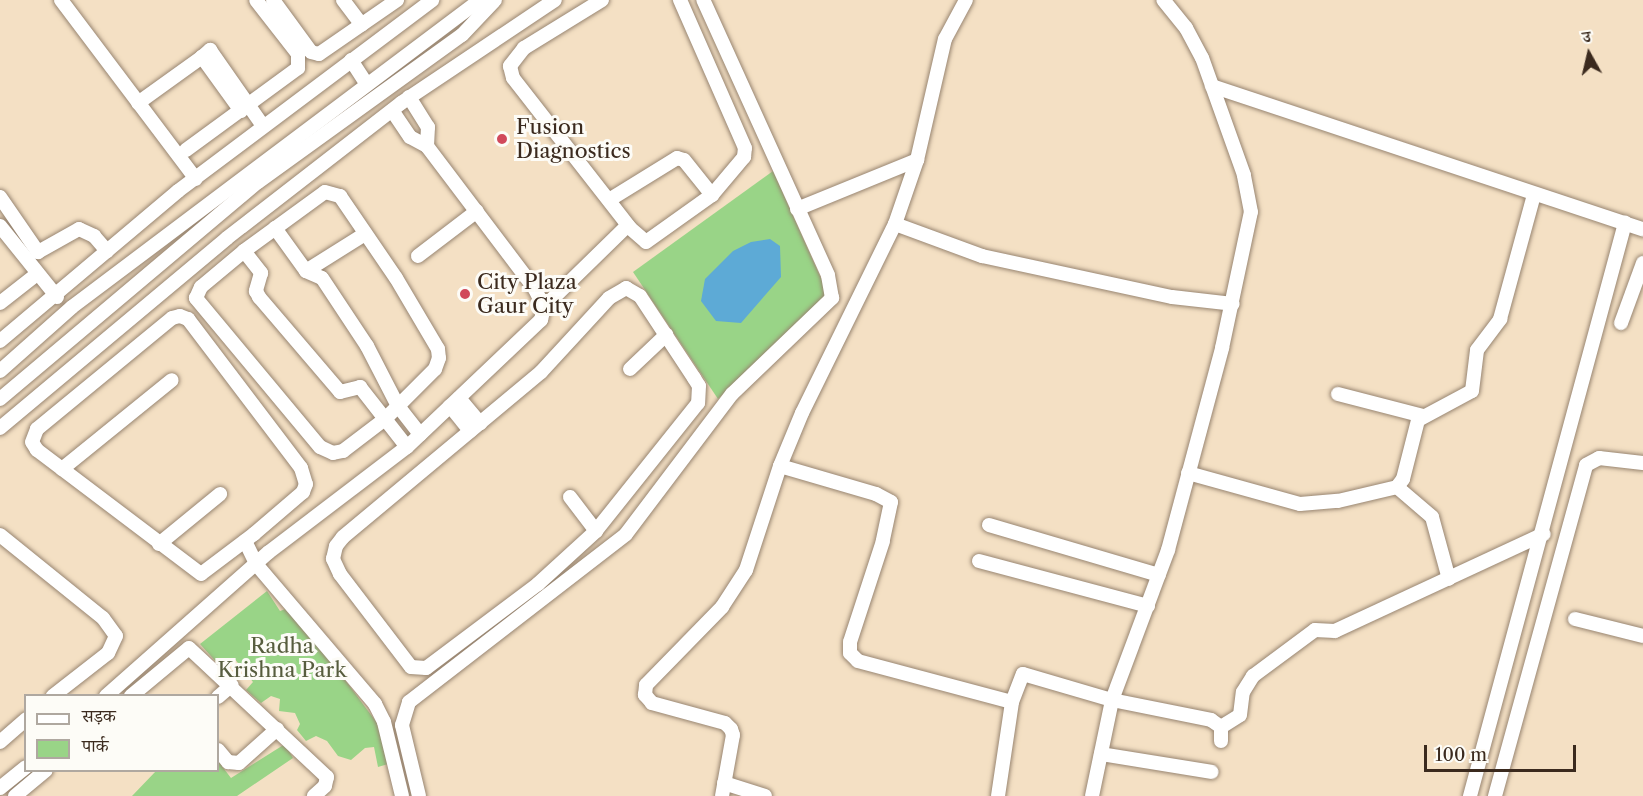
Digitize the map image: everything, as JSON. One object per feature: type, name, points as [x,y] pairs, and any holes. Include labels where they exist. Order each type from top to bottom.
[{"type":"street","points":[[61,0],[196,179]]},
{"type":"street","points":[[186,150],[298,68],[300,61],[256,0]]},
{"type":"street","points":[[273,0],[311,52],[318,54],[362,25],[380,5],[397,0]]},
{"type":"street","points":[[343,0],[362,25]]},
{"type":"street","points":[[0,341],[57,297],[107,251],[278,114],[432,0]]},
{"type":"street","points":[[0,372],[72,307],[366,83],[480,0]]},
{"type":"street","points":[[0,399],[258,182],[462,35],[495,0]]},
{"type":"street","points":[[0,428],[227,238],[392,110],[473,53],[555,0]]},
{"type":"street","points":[[602,0],[524,48],[510,66],[513,78],[627,225],[638,238],[653,240],[712,195],[737,170],[745,148],[680,0]]},
{"type":"street","points":[[704,0],[831,284],[832,298],[848,320]]},
{"type":"street","points":[[765,796],[723,790],[733,735],[725,723],[652,703],[645,695],[646,685],[737,587],[780,466],[895,224],[917,160],[945,39],[966,0]]},
{"type":"street","points":[[1092,796],[1112,700],[1148,606],[1188,473],[1233,304],[1251,212],[1249,193],[1212,86],[1186,28],[1163,0]]},
{"type":"street","points":[[458,18],[462,35],[473,53]]},
{"type":"street","points":[[138,103],[210,50],[244,108],[263,126]]},
{"type":"street","points":[[351,60],[366,83]]},
{"type":"street","points":[[1212,86],[1534,195],[1643,229]]},
{"type":"street","points":[[264,93],[278,114]]},
{"type":"street","points":[[409,98],[428,127],[427,146]]},
{"type":"street","points":[[392,110],[410,137],[427,146],[535,289],[544,307]]},
{"type":"street","points":[[609,200],[677,158],[684,160],[712,195]]},
{"type":"street","points":[[797,208],[917,160]]},
{"type":"street","points":[[324,192],[340,196],[438,349],[435,369],[385,419],[343,451],[326,452],[320,447],[196,298],[201,287],[275,228],[324,192]]},
{"type":"street","points":[[1188,473],[1300,504],[1348,499],[1397,487],[1403,479],[1413,429],[1423,416],[1472,391],[1477,350],[1500,319],[1534,195]]},
{"type":"street","points":[[0,196],[38,252],[79,229],[94,236],[107,251]]},
{"type":"street","points":[[418,256],[477,212]]},
{"type":"street","points":[[1470,796],[1544,534],[1594,328],[1625,223]]},
{"type":"street","points":[[895,224],[982,256],[1172,297],[1233,304]]},
{"type":"street","points":[[108,694],[268,552],[407,447],[535,327],[544,307],[627,225]]},
{"type":"street","points":[[0,226],[57,297]]},
{"type":"street","points":[[275,228],[306,271],[322,278],[368,346],[398,406],[420,434]]},
{"type":"street","points":[[306,271],[365,234]]},
{"type":"street","points":[[244,251],[261,273],[256,291],[259,297],[340,392],[360,387],[407,447]]},
{"type":"street","points":[[1621,323],[1643,263]]},
{"type":"street","points":[[0,303],[37,274]]},
{"type":"street","points":[[626,288],[635,291],[699,386],[698,403],[596,531],[538,584],[426,668],[411,667],[340,574],[333,559],[336,546],[475,427],[542,372],[616,292],[626,288]]},
{"type":"street","points":[[419,796],[402,725],[409,702],[626,534],[732,394],[832,298]]},
{"type":"street","points":[[180,316],[188,319],[306,478],[303,492],[250,537],[201,574],[62,469],[37,450],[32,441],[37,429],[172,318],[180,316]]},
{"type":"street","points":[[630,369],[666,335]]},
{"type":"street","points":[[62,469],[172,380]]},
{"type":"street","points":[[1338,394],[1423,416]]},
{"type":"street","points":[[455,402],[475,427]]},
{"type":"street","points":[[1495,796],[1586,465],[1599,458],[1643,463]]},
{"type":"street","points":[[780,466],[876,494],[891,502],[883,541],[850,642],[850,653],[858,661],[1012,702]]},
{"type":"street","points":[[1397,487],[1432,517],[1449,579]]},
{"type":"street","points":[[159,544],[220,494]]},
{"type":"street","points":[[570,497],[596,531]]},
{"type":"street","points":[[989,525],[1158,575]]},
{"type":"street","points":[[998,796],[1012,702],[1017,681],[1023,674],[1031,674],[1112,700],[1211,720],[1221,734],[1240,715],[1246,682],[1315,630],[1335,631],[1544,534]]},
{"type":"street","points":[[0,535],[103,618],[116,636],[108,653],[56,694]]},
{"type":"street","points":[[250,537],[268,552]]},
{"type":"street","points":[[250,537],[256,564],[375,704],[384,722],[402,796]]},
{"type":"street","points":[[979,561],[1148,606]]},
{"type":"street","points":[[1575,619],[1643,636]]},
{"type":"street","points":[[133,694],[189,648],[232,685],[327,777],[325,786],[314,796]]},
{"type":"street","points":[[219,696],[232,685]]},
{"type":"street","points":[[0,742],[24,721]]},
{"type":"street","points":[[219,751],[228,762],[239,763],[276,729]]},
{"type":"street","points":[[1101,754],[1212,772]]},
{"type":"street","points":[[0,788],[24,769]]},
{"type":"street","points":[[15,796],[45,772]]},
{"type":"green space","points":[[773,171],[828,294],[718,399],[633,272]]},
{"type":"green space","name":"Radha Krishna Park","points":[[267,591],[280,611],[291,607],[380,727],[388,764],[378,767],[374,747],[365,748],[351,760],[338,756],[327,741],[316,736],[306,741],[297,730],[300,724],[295,713],[279,711],[280,699],[271,696],[261,703],[246,690],[253,682],[234,658],[218,664],[200,644]]},
{"type":"green space","points":[[285,744],[293,758],[237,796],[132,796],[155,772],[219,772],[219,762],[231,778]]},
{"type":"water","points":[[770,239],[780,246],[781,277],[741,323],[716,321],[701,301],[705,279],[733,251],[751,242]]},
{"type":"place","name":"Fusion Diagnostics","points":[[502,139]]},
{"type":"place","name":"City Plaza Gaur City","points":[[465,294]]}]
